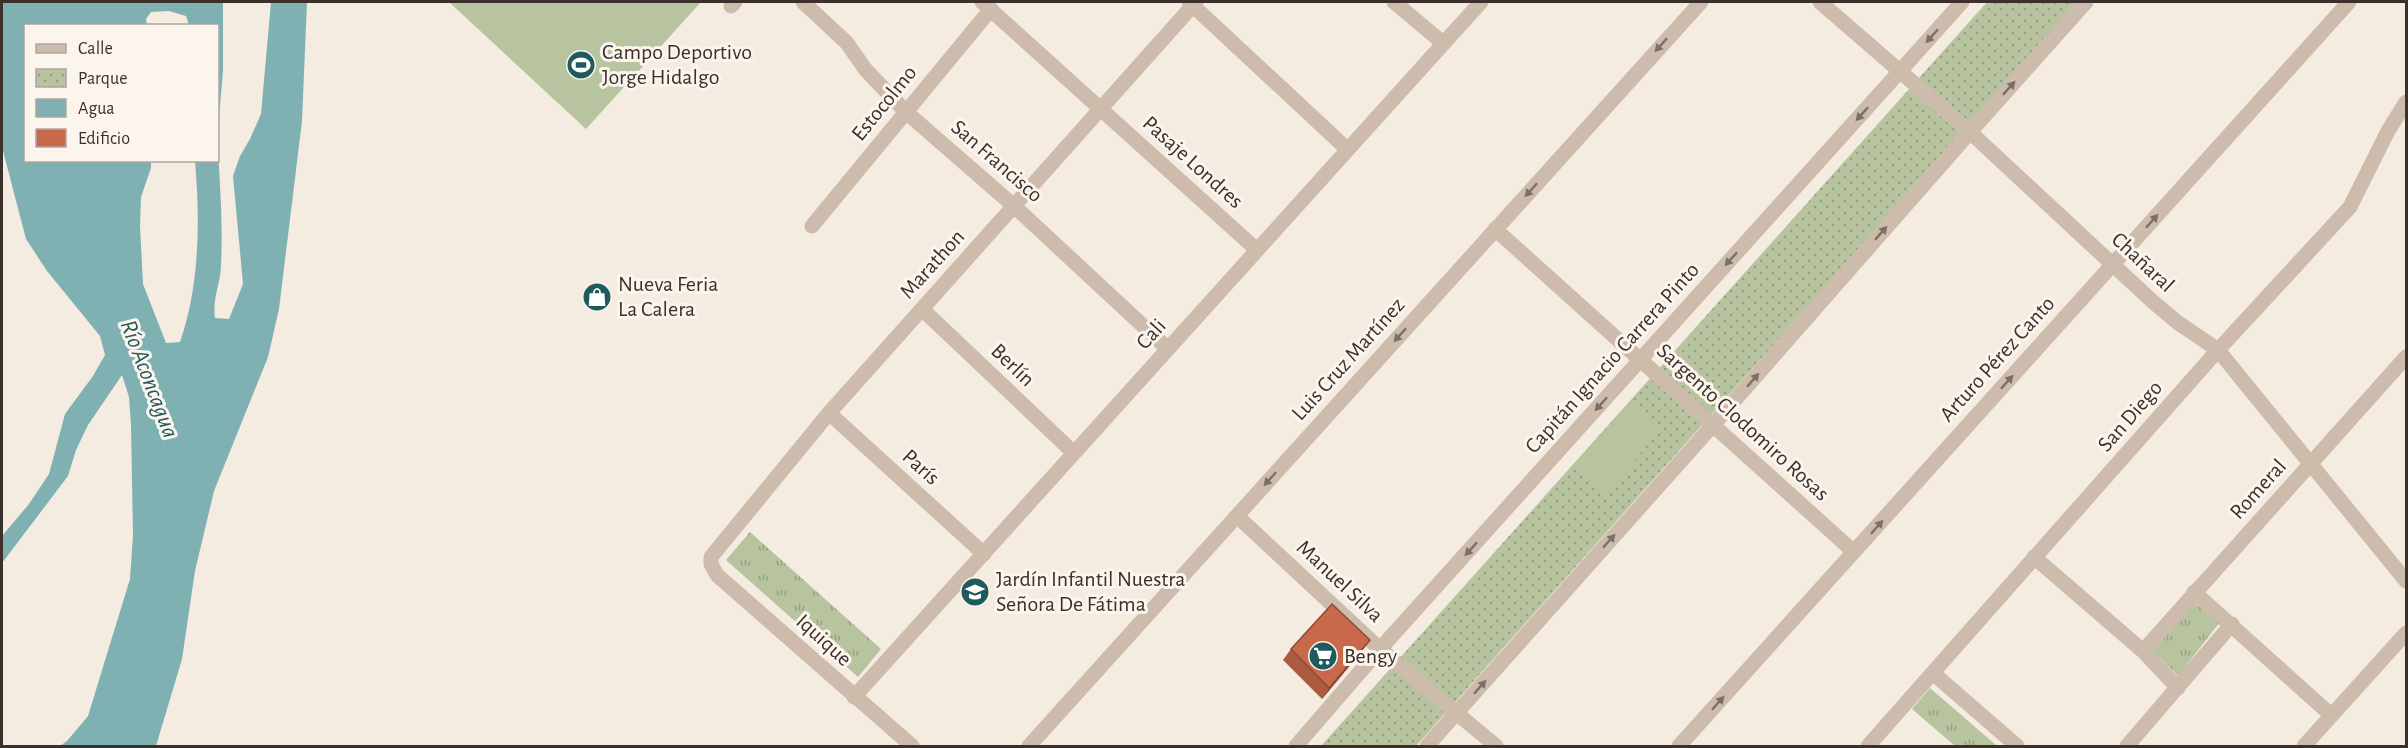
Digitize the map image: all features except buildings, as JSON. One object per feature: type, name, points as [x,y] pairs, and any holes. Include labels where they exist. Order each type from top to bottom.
[{"type":"street","name":"San Francisco","points":[[803,2],[847,44],[865,69],[906,112],[1014,206],[1168,349]]},
{"type":"street","points":[[1395,2],[1443,43]]},
{"type":"street","name":"Cali","points":[[854,697],[1480,2]]},
{"type":"street","name":"Luis Cruz Martínez","points":[[1029,747],[1701,2]]},
{"type":"street","name":"Chañaral","points":[[1820,2],[1901,70],[2177,322],[2218,350],[2406,581]]},
{"type":"street","name":"Capitán Ignacio Carrera Pinto","points":[[1296,747],[1380,649],[1962,2]]},
{"type":"street","points":[[1427,747],[2086,2]]},
{"type":"street","name":"Arturo Pérez Canto","points":[[1679,747],[2349,2]]},
{"type":"street","points":[[1193,3],[1347,149]]},
{"type":"street","name":"Marathon","points":[[711,564],[714,551],[829,413],[1193,3]]},
{"type":"street","name":"Estocolmo","points":[[812,226],[906,112],[987,5]]},
{"type":"street","name":"Pasaje Londres","points":[[987,5],[1257,250]]},
{"type":"street","name":"San Diego","points":[[1868,747],[2218,350],[2350,207],[2388,131],[2406,102]]},
{"type":"street","name":"Sargento Clodomiro Rosas","points":[[1495,229],[1854,552]]},
{"type":"street","name":"Berlín","points":[[922,309],[1074,453]]},
{"type":"street","name":"Romeral","points":[[2143,651],[2406,359]]},
{"type":"street","name":"París","points":[[829,413],[984,554]]},
{"type":"street","name":"Manuel Silva","points":[[1236,516],[1380,649],[1496,747]]},
{"type":"street","points":[[2034,557],[2143,651],[2178,688]]},
{"type":"street","name":"Iquique","points":[[711,564],[717,575],[912,747]]},
{"type":"street","points":[[2194,592],[2331,715]]},
{"type":"street","points":[[2127,747],[2232,624]]},
{"type":"street","points":[[2304,747],[2406,633]]},
{"type":"street","points":[[1934,674],[2017,747]]},
{"type":"green space","name":"Campo Deportivo Jorge Hidalgo","points":[[449,2],[701,2],[586,129]]},
{"type":"green space","points":[[1987,2],[2079,2],[1416,746],[1321,746]]},
{"type":"green space","points":[[1629,402],[1661,429],[1604,496],[1573,468]]},
{"type":"green space","points":[[750,532],[881,649],[858,677],[726,560]]},
{"type":"green space","points":[[2193,602],[2220,622],[2178,676],[2152,650]]},
{"type":"green space","points":[[1930,688],[1997,746],[1955,746],[1912,709]]},
{"type":"water","name":"Río Aconcagua","points":[[2,2],[223,2],[223,70],[219,119],[219,24],[189,24],[186,16],[169,11],[151,12],[146,19],[147,24],[24,24],[24,162],[151,162],[141,197],[143,284],[166,343],[180,342],[187,320],[195,275],[198,229],[195,162],[219,162],[222,249],[221,271],[214,310],[215,318],[229,319],[243,284],[233,176],[240,156],[261,114],[271,2],[307,2],[302,121],[279,309],[268,357],[214,491],[195,571],[182,659],[156,746],[60,746],[88,716],[130,579],[133,535],[131,426],[129,397],[122,375],[88,425],[76,450],[68,476],[2,563],[2,536],[29,504],[49,474],[65,414],[93,376],[105,355],[100,336],[47,271],[26,239],[2,147]]},
{"type":"place","name":"Campo Deportivo Jorge Hidalgo","points":[[581,65]]},
{"type":"place","name":"Nueva Feria La Calera","points":[[597,297]]},
{"type":"place","name":"Jardín Infantil Nuestra Señora De Fátima","points":[[975,592]]},
{"type":"place","name":"Bengy","points":[[1323,656]]}]
